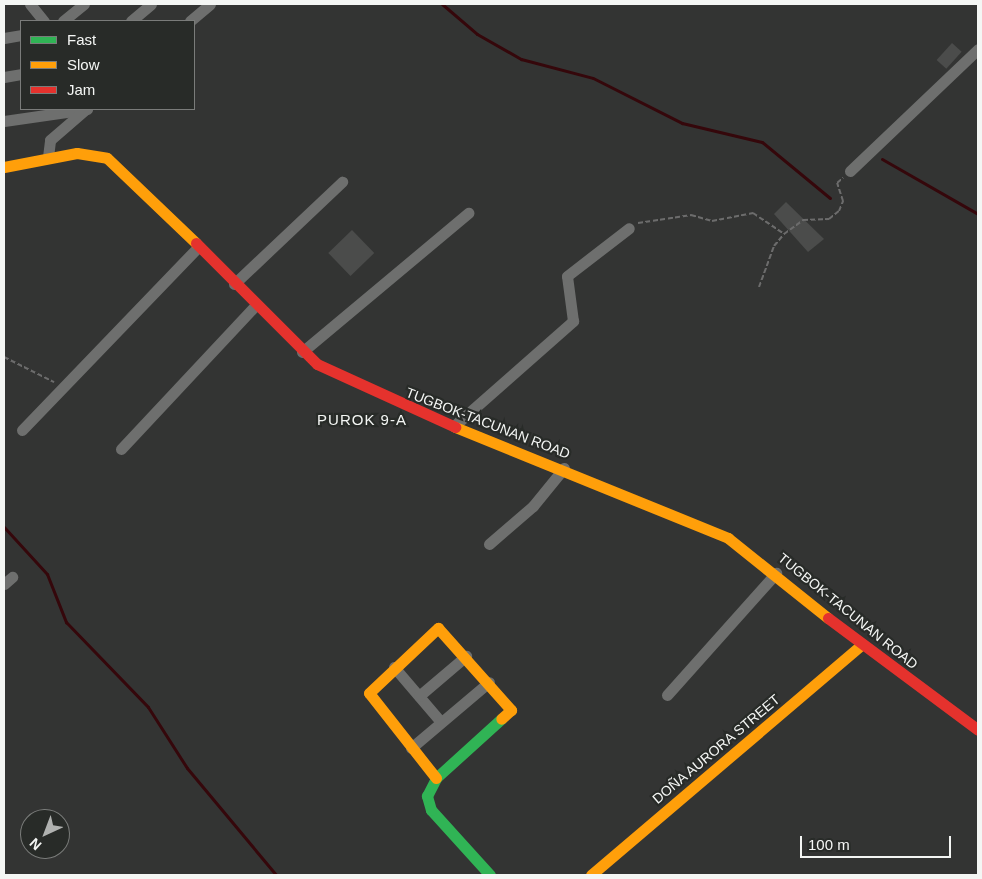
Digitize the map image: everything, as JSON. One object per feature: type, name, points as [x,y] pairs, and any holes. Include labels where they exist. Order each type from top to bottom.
[{"type":"street","points":[[30,4],[43,20]]},
{"type":"street","points":[[64,20],[84,4]]},
{"type":"street","points":[[132,20],[151,4]]},
{"type":"street","points":[[191,20],[210,4]]},
{"type":"street","points":[[4,38],[20,35]]},
{"type":"street","points":[[850,171],[978,49]]},
{"type":"street","points":[[4,77],[20,74]]},
{"type":"street","points":[[4,121],[80,110]]},
{"type":"street","points":[[48,158],[50,140],[86,110]]},
{"type":"street","name":"TUGBOK-TACUNAN ROAD","points":[[4,167],[48,158],[92,153],[107,158],[126,172],[302,352],[350,384],[564,468],[711,529],[776,572],[861,645],[978,730]]},
{"type":"street","points":[[234,284],[342,182]]},
{"type":"street","points":[[302,352],[468,213]]},
{"type":"street","points":[[454,426],[573,321],[567,276],[629,228]]},
{"type":"street","points":[[22,430],[198,247]]},
{"type":"street","points":[[121,449],[255,306]]},
{"type":"street","points":[[489,544],[533,506],[564,468]]},
{"type":"street","points":[[667,695],[776,572]]},
{"type":"street","points":[[436,778],[369,693],[394,666],[438,628],[466,656],[511,710],[436,778],[428,791],[427,804],[490,875]]},
{"type":"street","name":"DOÑA AURORA STREET","points":[[591,875],[861,645]]},
{"type":"street","points":[[419,696],[466,656]]},
{"type":"street","points":[[394,666],[441,722]]},
{"type":"street","points":[[411,748],[489,682]]},
{"type":"path","points":[[759,287],[774,246],[784,234],[803,220],[834,216],[843,201],[837,183]]},
{"type":"path","points":[[629,228],[652,219],[691,215],[712,221],[753,213],[784,234]]},
{"type":"path","points":[[4,358],[37,370],[62,388]]},
{"type":"building","points":[[952,43],[962,52],[946,69],[937,60]]},
{"type":"building","points":[[786,202],[824,239],[808,252],[774,214]]},
{"type":"building","points":[[352,230],[374,253],[350,276],[328,253]]},
{"type":"waterway","points":[[442,4],[477,34],[521,59],[593,78],[682,123],[762,142],[830,198]]},
{"type":"waterway","points":[[882,159],[978,214]]},
{"type":"waterway","points":[[4,527],[47,574],[66,622],[148,707],[187,768],[276,875]]},
{"type":"traffic: fast","points":[[490,875],[431,810],[427,796],[436,778],[501,719]]},
{"type":"traffic: slow","points":[[4,167],[77,153],[107,158],[196,243]]},
{"type":"traffic: slow","points":[[455,427],[728,538],[828,618]]},
{"type":"traffic: slow","points":[[436,778],[369,693],[438,628],[511,710],[501,719]]},
{"type":"traffic: slow","points":[[591,875],[861,645]]},
{"type":"traffic: jam","points":[[196,243],[317,364],[455,427]]},
{"type":"traffic: jam","points":[[828,618],[978,730]]},
{"type":"district","name":"PUROK 9-A","points":[[362,420]]}]
